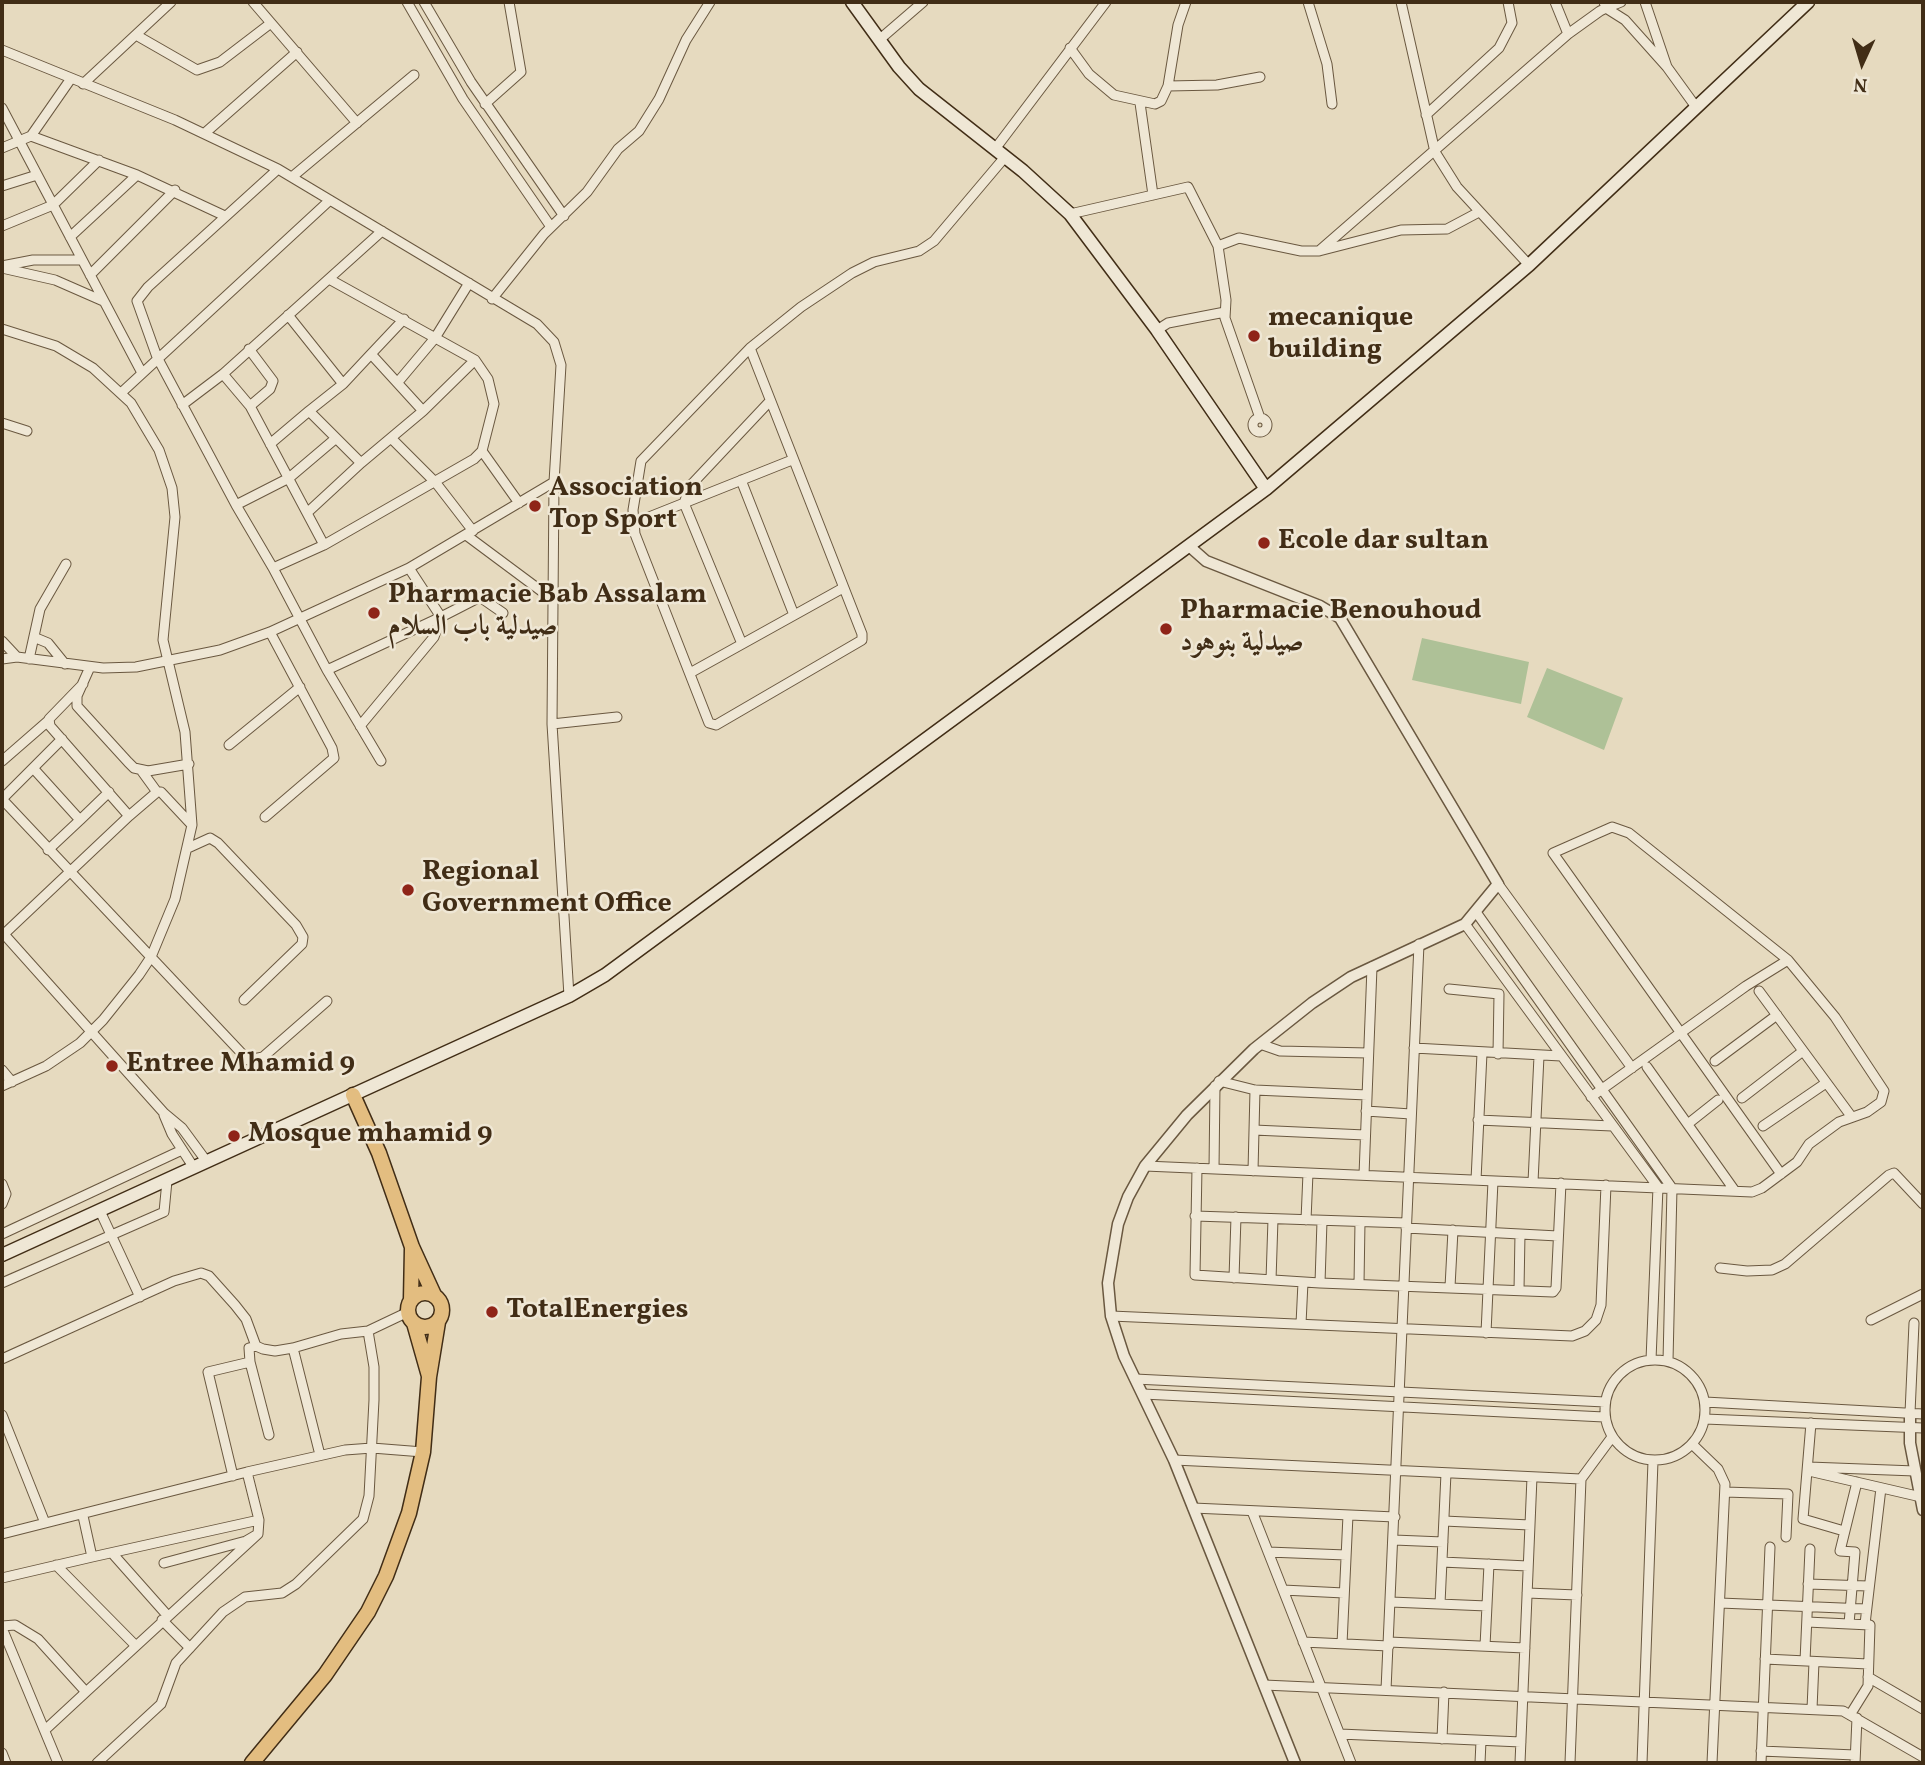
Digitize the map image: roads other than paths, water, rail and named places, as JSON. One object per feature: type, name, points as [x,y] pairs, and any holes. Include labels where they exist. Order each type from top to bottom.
[{"type":"main road","points":[[852,2],[919,89],[1000,153],[1070,214],[1157,330],[1266,489]]},
{"type":"main road","points":[[2,1255],[569,996],[605,975],[1266,489],[1529,265],[1808,2]]},
{"type":"main road","points":[[252,1763],[325,1675],[368,1612],[400,1543],[423,1452],[429,1377],[442,1307],[433,1295],[412,1247],[379,1153],[353,1095]]},
{"type":"main road","points":[[412,1247],[411,1312],[429,1377]]},
{"type":"main road","points":[[411,1312],[421,1294],[433,1295]]},
{"type":"main road","points":[[411,1312],[426,1328],[438,1322]]},
{"type":"street","points":[[83,85],[171,2]]},
{"type":"street","points":[[253,2],[357,122]]},
{"type":"street","points":[[407,2],[463,99],[551,227]]},
{"type":"street","points":[[424,2],[485,104],[564,216]]},
{"type":"street","points":[[485,104],[521,72],[509,2]]},
{"type":"street","points":[[492,299],[551,227],[564,216],[646,120],[686,40],[710,2]]},
{"type":"street","points":[[879,40],[923,2]]},
{"type":"street","points":[[1070,48],[1100,85],[1114,95],[1140,103],[1155,104],[1161,101],[1168,86],[1178,25],[1186,2]]},
{"type":"street","points":[[1308,2],[1321,39],[1332,104]]},
{"type":"street","points":[[1401,2],[1435,152],[1457,187],[1529,265]]},
{"type":"street","points":[[1426,115],[1499,48],[1512,23],[1508,2]]},
{"type":"street","points":[[1555,2],[1568,34]]},
{"type":"street","points":[[1319,251],[1568,34],[1605,5],[1622,2]]},
{"type":"street","points":[[1645,2],[1667,67]]},
{"type":"street","points":[[750,348],[862,634],[862,640],[716,725],[709,723],[635,534],[641,461],[750,348],[833,284],[874,262],[919,251],[933,241],[1000,153],[1070,48],[1089,28],[1102,3]]},
{"type":"street","points":[[1605,5],[1633,27],[1696,107]]},
{"type":"street","points":[[136,35],[197,70],[220,62],[271,23]]},
{"type":"street","points":[[2,50],[205,133],[278,169],[543,329],[557,349],[561,374],[554,482],[552,724],[569,996]]},
{"type":"street","points":[[205,133],[297,52]]},
{"type":"street","points":[[292,177],[414,75]]},
{"type":"street","points":[[1168,86],[1217,85],[1260,77]]},
{"type":"street","points":[[2,148],[31,136],[70,80]]},
{"type":"street","points":[[1140,103],[1153,195]]},
{"type":"street","points":[[2,108],[142,373]]},
{"type":"street","points":[[31,136],[175,190],[225,216]]},
{"type":"street","points":[[2,226],[52,205],[99,160]]},
{"type":"street","points":[[278,169],[140,295],[138,308],[182,405],[327,670],[381,761]]},
{"type":"street","points":[[2,186],[37,175]]},
{"type":"street","points":[[70,237],[137,175]]},
{"type":"street","points":[[1070,214],[1188,187],[1219,246],[1225,312],[1260,418]]},
{"type":"street","points":[[90,275],[175,190]]},
{"type":"street","points":[[121,393],[330,200]]},
{"type":"street","points":[[1219,246],[1239,238],[1319,251],[1401,230],[1447,229],[1479,212]]},
{"type":"street","points":[[182,405],[223,374],[382,231]]},
{"type":"street","points":[[2,267],[33,260],[82,260]]},
{"type":"street","points":[[2,267],[55,280],[103,301]]},
{"type":"street","points":[[273,568],[324,545],[436,483],[482,452],[494,404],[488,379],[475,360],[329,279]]},
{"type":"street","points":[[398,382],[435,338],[469,284]]},
{"type":"street","points":[[1157,330],[1168,323],[1225,312]]},
{"type":"street","points":[[288,315],[343,384]]},
{"type":"street","points":[[270,444],[343,384],[404,319]]},
{"type":"street","points":[[2,329],[34,337],[66,351],[93,368],[121,393],[151,433],[167,470],[173,496],[174,534],[162,629],[167,663],[185,732],[191,825],[175,899],[151,957],[116,1006],[63,1055],[2,1086]]},
{"type":"street","points":[[249,349],[273,381],[270,389],[250,405]]},
{"type":"street","points":[[371,354],[423,411]]},
{"type":"street","points":[[308,512],[423,411],[475,360]]},
{"type":"street","points":[[223,374],[250,405],[324,545]]},
{"type":"street","points":[[741,644],[684,503],[691,485],[770,401]]},
{"type":"street","points":[[309,411],[361,463]]},
{"type":"street","points":[[2,423],[27,431]]},
{"type":"street","points":[[236,505],[289,478],[335,439]]},
{"type":"street","points":[[392,439],[436,483],[470,533],[552,599]]},
{"type":"street","points":[[482,452],[519,503]]},
{"type":"street","points":[[634,523],[792,460]]},
{"type":"street","points":[[741,480],[794,615]]},
{"type":"street","points":[[2,659],[17,657],[90,667],[136,667],[167,663],[220,650],[270,632],[409,568],[554,482]]},
{"type":"street","points":[[1189,546],[1206,561],[1320,606],[1340,618],[1498,884],[1632,1068]]},
{"type":"street","points":[[29,659],[36,638],[40,608],[66,564]]},
{"type":"street","points":[[409,568],[441,617]]},
{"type":"street","points":[[690,673],[843,588]]},
{"type":"street","points":[[327,670],[480,597],[503,613]]},
{"type":"street","points":[[360,726],[434,637],[441,617]]},
{"type":"street","points":[[265,817],[334,758],[332,748],[270,632]]},
{"type":"street","points":[[36,638],[55,650],[65,664]]},
{"type":"street","points":[[2,641],[17,657]]},
{"type":"street","points":[[90,667],[77,706],[191,825]]},
{"type":"street","points":[[2,761],[48,721],[83,684]]},
{"type":"street","points":[[229,745],[300,687]]},
{"type":"street","points":[[552,724],[617,717]]},
{"type":"street","points":[[48,721],[129,816]]},
{"type":"street","points":[[62,739],[2,799],[244,1057],[252,1061],[262,1056],[327,1001]]},
{"type":"street","points":[[141,770],[189,764]]},
{"type":"street","points":[[33,768],[80,820]]},
{"type":"street","points":[[48,850],[110,792]]},
{"type":"street","points":[[157,792],[71,874],[2,934],[164,1113],[182,1128],[207,1162]]},
{"type":"street","points":[[1145,1166],[1756,1191],[1782,1174],[1799,1160],[1809,1144],[1851,1116],[1867,1112],[1881,1102],[1884,1091],[1835,1017],[1788,960],[1629,833],[1612,827],[1553,853],[1679,1034],[1782,1174]]},
{"type":"street","points":[[188,848],[210,838],[219,843],[296,925],[303,937],[302,944],[244,1000]]},
{"type":"street","points":[[1295,1763],[1174,1461],[1124,1356],[1111,1316],[1108,1283],[1118,1224],[1128,1197],[1145,1166],[1217,1084],[1260,1044],[1312,1003],[1372,967],[1465,924],[1498,884]]},
{"type":"street","points":[[1476,912],[1672,1188],[1668,1361]]},
{"type":"street","points":[[1465,924],[1658,1187],[1651,1360]]},
{"type":"street","points":[[1387,1690],[1419,944]]},
{"type":"street","points":[[1591,1097],[1788,960]]},
{"type":"street","points":[[1364,1175],[1372,967]]},
{"type":"street","points":[[1449,989],[1499,994],[1498,1054]]},
{"type":"street","points":[[1759,991],[1851,1116]]},
{"type":"street","points":[[1715,1061],[1777,1015]]},
{"type":"street","points":[[1260,1044],[1280,1051],[1368,1054]]},
{"type":"street","points":[[1414,1048],[1561,1056]]},
{"type":"street","points":[[1742,1098],[1802,1051]]},
{"type":"street","points":[[1476,1180],[1482,1053]]},
{"type":"street","points":[[1533,1182],[1539,1056]]},
{"type":"street","points":[[1647,1068],[1689,1123],[1735,1191]]},
{"type":"street","points":[[2,1070],[12,1082]]},
{"type":"street","points":[[1763,1126],[1826,1083]]},
{"type":"street","points":[[1217,1084],[1255,1090],[1367,1095]]},
{"type":"street","points":[[1214,1169],[1217,1084]]},
{"type":"street","points":[[1253,1171],[1255,1090]]},
{"type":"street","points":[[1689,1123],[1717,1100]]},
{"type":"street","points":[[1366,1111],[1411,1114]]},
{"type":"street","points":[[164,1113],[194,1168]]},
{"type":"street","points":[[1478,1120],[1612,1126]]},
{"type":"street","points":[[1254,1130],[1365,1135]]},
{"type":"street","points":[[2,1234],[182,1150]]},
{"type":"street","points":[[1197,1168],[1195,1275],[1320,1283],[1555,1290],[1561,1183]]},
{"type":"street","points":[[1306,1220],[1308,1173]]},
{"type":"street","points":[[1720,1268],[1760,1271],[1785,1264],[1894,1173],[1923,1204]]},
{"type":"street","points":[[2,1283],[164,1212],[167,1181]]},
{"type":"street","points":[[1486,1333],[1493,1181]]},
{"type":"street","points":[[2,1184],[6,1194],[2,1204]]},
{"type":"street","points":[[1111,1316],[1572,1336],[1586,1331],[1596,1321],[1601,1305],[1606,1185]]},
{"type":"street","points":[[100,1211],[140,1297]]},
{"type":"street","points":[[1195,1216],[1360,1222],[1558,1236]]},
{"type":"street","points":[[1234,1278],[1236,1217]]},
{"type":"street","points":[[1271,1280],[1272,1219]]},
{"type":"street","points":[[1320,1283],[1322,1221]]},
{"type":"street","points":[[1359,1284],[1360,1222]]},
{"type":"street","points":[[1450,1287],[1453,1230]]},
{"type":"street","points":[[1519,1290],[1520,1234]]},
{"type":"street","points":[[2,1359],[190,1275],[201,1273],[209,1276],[246,1319],[256,1346]]},
{"type":"street","points":[[1301,1324],[1303,1282]]},
{"type":"street","points":[[1871,1320],[1923,1294]]},
{"type":"street","points":[[269,1435],[250,1362],[249,1348],[256,1346],[275,1351],[293,1348],[341,1334],[368,1331],[411,1312]]},
{"type":"street","points":[[1914,1323],[1909,1427],[1923,1510]]},
{"type":"street","points":[[97,1763],[161,1704],[176,1664],[229,1608],[252,1595],[282,1593],[354,1529],[367,1508],[372,1448],[374,1367],[368,1331]]},
{"type":"street","points":[[293,1348],[320,1455]]},
{"type":"street","points":[[1651,1360],[1668,1361],[1692,1376],[1705,1402],[1705,1419],[1692,1444],[1669,1458],[1653,1461],[1630,1453],[1612,1437],[1605,1417],[1605,1402],[1610,1386],[1621,1373],[1635,1364],[1651,1360]]},
{"type":"street","points":[[1912,1361],[1923,1361]]},
{"type":"street","points":[[233,1476],[208,1372],[250,1362]]},
{"type":"street","points":[[1135,1379],[1605,1402]]},
{"type":"street","points":[[1143,1394],[1605,1417]]},
{"type":"street","points":[[1705,1402],[1923,1414]]},
{"type":"street","points":[[2,1415],[45,1523]]},
{"type":"street","points":[[1705,1419],[1923,1428]]},
{"type":"street","points":[[1811,1423],[1809,1469],[1802,1519],[1844,1531]]},
{"type":"street","points":[[1570,1763],[1581,1479],[1612,1437]]},
{"type":"street","points":[[1692,1444],[1718,1469],[1725,1483],[1712,1763]]},
{"type":"street","points":[[2,1534],[320,1455],[372,1448],[423,1452]]},
{"type":"street","points":[[1174,1461],[1581,1479]]},
{"type":"street","points":[[1642,1763],[1653,1461]]},
{"type":"street","points":[[1809,1469],[1915,1471]]},
{"type":"street","points":[[1809,1469],[1921,1497]]},
{"type":"street","points":[[44,1730],[165,1618],[252,1543],[258,1534],[259,1520],[247,1472]]},
{"type":"street","points":[[1440,1604],[1446,1473]]},
{"type":"street","points":[[1520,1763],[1532,1477]]},
{"type":"street","points":[[1849,1624],[1855,1552],[1840,1550],[1857,1482]]},
{"type":"street","points":[[1865,1624],[1881,1488]]},
{"type":"street","points":[[1725,1492],[1788,1494],[1786,1537]]},
{"type":"street","points":[[1193,1508],[1395,1517]]},
{"type":"street","points":[[1252,1511],[1351,1763]]},
{"type":"street","points":[[1342,1644],[1348,1515]]},
{"type":"street","points":[[83,1516],[92,1557]]},
{"type":"street","points":[[2,1578],[259,1520]]},
{"type":"street","points":[[1444,1521],[1530,1525]]},
{"type":"street","points":[[164,1563],[246,1541],[258,1534]]},
{"type":"street","points":[[1394,1540],[1443,1542]]},
{"type":"street","points":[[1761,1763],[1770,1547]]},
{"type":"street","points":[[1810,1549],[1807,1622],[1812,1709]]},
{"type":"street","points":[[1268,1552],[1346,1555]]},
{"type":"street","points":[[112,1553],[190,1648]]},
{"type":"street","points":[[1442,1562],[1528,1566]]},
{"type":"street","points":[[1485,1646],[1489,1564]]},
{"type":"street","points":[[56,1565],[136,1646]]},
{"type":"street","points":[[1808,1584],[1868,1586]]},
{"type":"street","points":[[1283,1591],[1344,1593]]},
{"type":"street","points":[[1527,1593],[1577,1595]]},
{"type":"street","points":[[1391,1602],[1487,1606]]},
{"type":"street","points":[[1720,1603],[1866,1609]]},
{"type":"street","points":[[1761,1751],[1801,1758],[1855,1759],[1853,1716],[1868,1686],[1870,1625],[1807,1622]]},
{"type":"street","points":[[58,1763],[2,1627],[15,1625],[32,1634],[86,1692]]},
{"type":"street","points":[[1303,1642],[1525,1648]]},
{"type":"street","points":[[1765,1660],[1868,1664]]},
{"type":"street","points":[[1868,1676],[1923,1709]]},
{"type":"street","points":[[1264,1685],[1715,1703],[1843,1711],[1923,1757]]},
{"type":"street","points":[[1442,1739],[1444,1692]]},
{"type":"street","points":[[1339,1734],[1521,1742]]},
{"type":"street","points":[[1480,1763],[1481,1741]]},
{"type":"street","points":[[2,1753],[6,1763]]},
{"type":"waterway","points":[[2,1724],[2,1730]]},
{"type":"place","name":"mecanique building","points":[[1254,336]]},
{"type":"place","name":"Association Top Sport","points":[[535,506]]},
{"type":"place","name":"Ecole dar sultan","points":[[1264,543]]},
{"type":"place","name":"Pharmacie Bab Assalam صيدلية باب السلام","points":[[374,613]]},
{"type":"place","name":"Pharmacie Benouhoud صيدلية بنوهود","points":[[1166,629]]},
{"type":"place","name":"Regional Government Office","points":[[408,890]]},
{"type":"place","name":"Entree Mhamid 9","points":[[112,1066]]},
{"type":"place","name":"Mosque mhamid 9","points":[[234,1136]]},
{"type":"place","name":"TotalEnergies","points":[[492,1312]]}]
